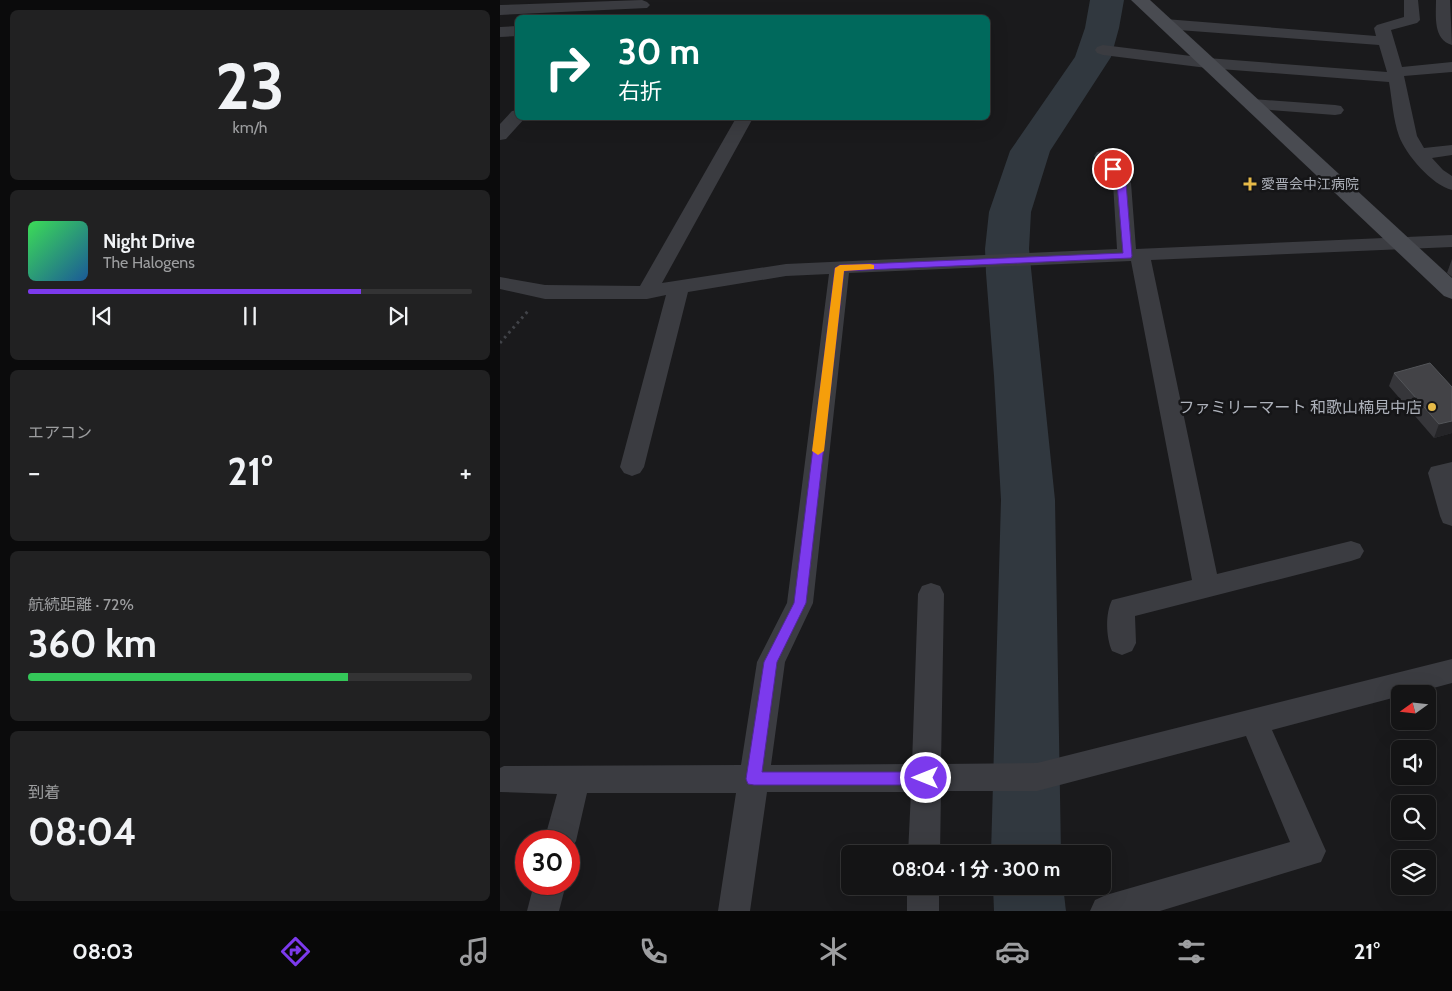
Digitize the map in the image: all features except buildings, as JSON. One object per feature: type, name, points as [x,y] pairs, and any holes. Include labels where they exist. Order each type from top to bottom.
[{"type":"street","points":[[1140,0],[1452,291]]},
{"type":"street","points":[[1411,0],[1412,20],[1382,28],[1395,75],[1408,136],[1419,154],[1437,174],[1452,184]]},
{"type":"street","points":[[1443,0],[1445,32],[1452,40]]},
{"type":"street","points":[[500,10],[644,2]]},
{"type":"street","points":[[633,15],[644,2]]},
{"type":"street","points":[[1165,24],[1385,41]]},
{"type":"street","points":[[500,32],[515,31]]},
{"type":"street","points":[[1103,50],[1207,63],[1395,75],[1452,67]]},
{"type":"street","points":[[1252,104],[1335,110]]},
{"type":"street","points":[[500,135],[515,118]]},
{"type":"street","points":[[647,292],[743,120]]},
{"type":"street","points":[[1419,154],[1452,150]]},
{"type":"street","points":[[1104,156],[1122,183],[1134,256],[1207,587]]},
{"type":"street","points":[[500,283],[545,292],[647,292],[786,270],[1452,241]]},
{"type":"street","points":[[734,911],[771,662],[800,603],[840,268]]},
{"type":"street","points":[[632,466],[679,286]]},
{"type":"street","points":[[1452,471],[1440,473],[1452,516]]},
{"type":"street","points":[[1122,643],[1122,608],[1351,551]]},
{"type":"street","points":[[924,845],[931,594]]},
{"type":"street","points":[[504,780],[1038,777],[1452,670]]},
{"type":"street","points":[[1106,911],[1310,851],[1254,721]]},
{"type":"street","points":[[563,830],[576,779]]},
{"type":"street","points":[[543,911],[547,895]]},
{"type":"street","points":[[923,895],[923,911]]},
{"type":"path","points":[[500,343],[545,292]]},
{"type":"waterway","points":[[1026,845],[1028,500],[1019,376],[1008,273],[1007,249],[1010,212],[1030,151],[1093,57],[1102,28],[1107,0]]},
{"type":"waterway","points":[[1029,895],[1030,911]]},
{"type":"slow traffic","points":[[818,451],[840,268],[870,267]]},
{"type":"place","name":"愛晋会中江病院","points":[[1250,184]]},
{"type":"place","name":"ファミリーマート 和歌山楠見中店","points":[[1432,407]]},
{"type":"route","points":[[926,778],[754,779],[771,662],[800,603],[840,268],[1128,256],[1122,183],[1113,169]]}]
